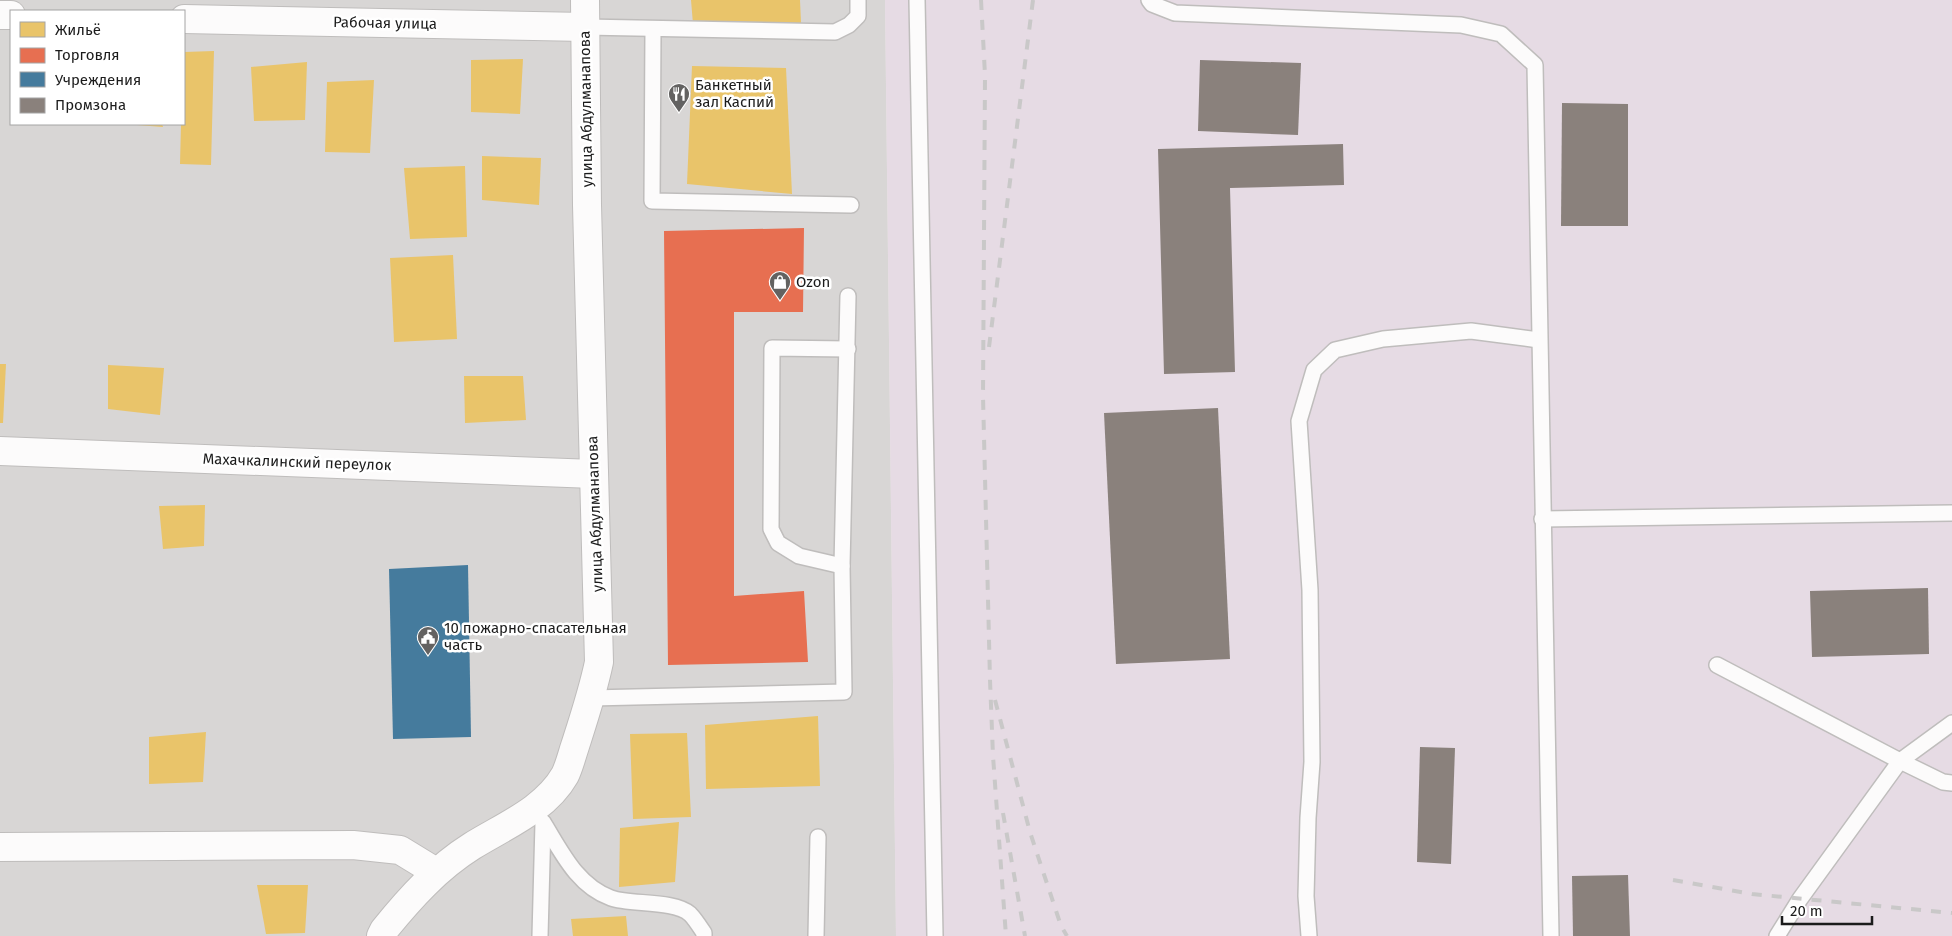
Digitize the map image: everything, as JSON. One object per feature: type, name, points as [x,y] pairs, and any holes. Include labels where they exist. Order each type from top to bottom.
[{"type":"street","name":"улица Абдулманапова","points":[[381,936],[413,894],[436,872],[472,846],[509,826],[544,811],[565,775],[591,698],[599,662],[585,0]]},
{"type":"street","name":"Рабочая улица","points":[[185,19],[586,27]]},
{"type":"street","name":"Махачкалинский переулок","points":[[0,451],[594,474]]},
{"type":"street","points":[[0,847],[353,845],[400,850],[436,872]]},
{"type":"lane","points":[[586,27],[653,30],[836,32],[849,25],[858,16],[858,0]]},
{"type":"lane","points":[[917,0],[935,936]]},
{"type":"lane","points":[[1148,0],[1152,4],[1175,13],[1461,25],[1501,34],[1535,65],[1551,936]]},
{"type":"lane","points":[[653,30],[652,201],[851,205]]},
{"type":"lane","points":[[591,698],[844,692],[842,566],[848,296]]},
{"type":"lane","points":[[1309,936],[1306,896],[1312,762],[1310,590],[1299,421],[1314,370],[1335,350],[1384,339],[1471,332],[1539,340]]},
{"type":"lane","points":[[842,566],[799,556],[778,543],[771,529],[772,348],[848,348]]},
{"type":"lane","points":[[1542,519],[1952,512]]},
{"type":"lane","points":[[1717,665],[1900,761],[1943,782],[1952,783]]},
{"type":"lane","points":[[1776,936],[1800,899],[1900,761],[1952,723]]},
{"type":"lane","points":[[540,936],[544,811]]},
{"type":"lane","points":[[544,811],[570,867],[592,888],[612,899],[667,906],[689,913],[704,933],[704,936]]},
{"type":"lane","points":[[816,936],[818,837]]},
{"type":"shaded area","points":[[0,0],[885,0],[896,936],[0,936]]},
{"type":"shaded area","points":[[885,0],[1952,0],[1952,936],[896,936]]},
{"type":"building: Жильё","points":[[691,0],[800,0],[801,23],[693,24]]},
{"type":"building: Жильё","points":[[214,51],[211,165],[180,164],[181,125],[185,125],[185,52]]},
{"type":"building: Жильё","points":[[523,59],[520,114],[471,112],[471,60]]},
{"type":"building: Жильё","points":[[307,62],[305,120],[254,121],[251,67]]},
{"type":"building: Жильё","points":[[692,66],[786,68],[792,194],[687,184]]},
{"type":"building: Жильё","points":[[374,80],[370,153],[325,152],[327,82]]},
{"type":"building: Жильё","points":[[137,125],[162,125],[163,127]]},
{"type":"building: Жильё","points":[[482,156],[541,158],[539,205],[482,200]]},
{"type":"building: Жильё","points":[[465,166],[467,237],[410,239],[404,168]]},
{"type":"building: Жильё","points":[[453,255],[457,339],[394,342],[390,258]]},
{"type":"building: Жильё","points":[[0,364],[6,364],[3,423],[0,423]]},
{"type":"building: Жильё","points":[[108,365],[164,368],[160,415],[108,409]]},
{"type":"building: Жильё","points":[[464,376],[523,376],[526,420],[465,423]]},
{"type":"building: Жильё","points":[[205,505],[204,546],[163,549],[159,506]]},
{"type":"building: Жильё","points":[[818,716],[820,786],[706,789],[705,725]]},
{"type":"building: Жильё","points":[[206,732],[203,782],[149,784],[149,737]]},
{"type":"building: Жильё","points":[[687,733],[691,817],[633,819],[630,734]]},
{"type":"building: Жильё","points":[[679,822],[675,882],[619,887],[620,828]]},
{"type":"building: Жильё","points":[[257,885],[308,885],[305,933],[266,934]]},
{"type":"building: Жильё","points":[[626,916],[628,936],[573,936],[571,919]]},
{"type":"building: Торговля","points":[[804,228],[803,312],[734,312],[734,596],[804,591],[808,662],[668,665],[664,231]]},
{"type":"building: Учреждения","points":[[468,565],[471,737],[393,739],[389,569]]},
{"type":"building: Промзона","points":[[1200,60],[1301,63],[1298,135],[1198,131]]},
{"type":"building: Промзона","points":[[1562,103],[1628,104],[1628,226],[1561,226]]},
{"type":"building: Промзона","points":[[1343,144],[1344,185],[1230,188],[1235,372],[1164,374],[1158,149]]},
{"type":"building: Промзона","points":[[1218,408],[1230,659],[1116,664],[1104,413]]},
{"type":"building: Промзона","points":[[1928,588],[1929,654],[1812,657],[1810,591]]},
{"type":"building: Промзона","points":[[1420,747],[1455,748],[1451,864],[1417,862]]},
{"type":"building: Промзона","points":[[1628,875],[1630,936],[1573,936],[1572,876]]},
{"type":"railway","points":[[981,0],[985,75],[983,396],[990,680],[993,756],[1006,936]]},
{"type":"railway","points":[[989,347],[1033,0]]},
{"type":"railway","points":[[995,700],[1030,832],[1061,926],[1067,936]]},
{"type":"railway","points":[[1003,813],[1025,936]]},
{"type":"railway","points":[[1673,880],[1752,894],[1952,913]]},
{"type":"place","name":"Банкетный зал Каспий","points":[[679,113]]},
{"type":"place","name":"Ozon","points":[[780,301]]},
{"type":"place","name":"10 пожарно-спасательная часть","points":[[428,656]]}]
